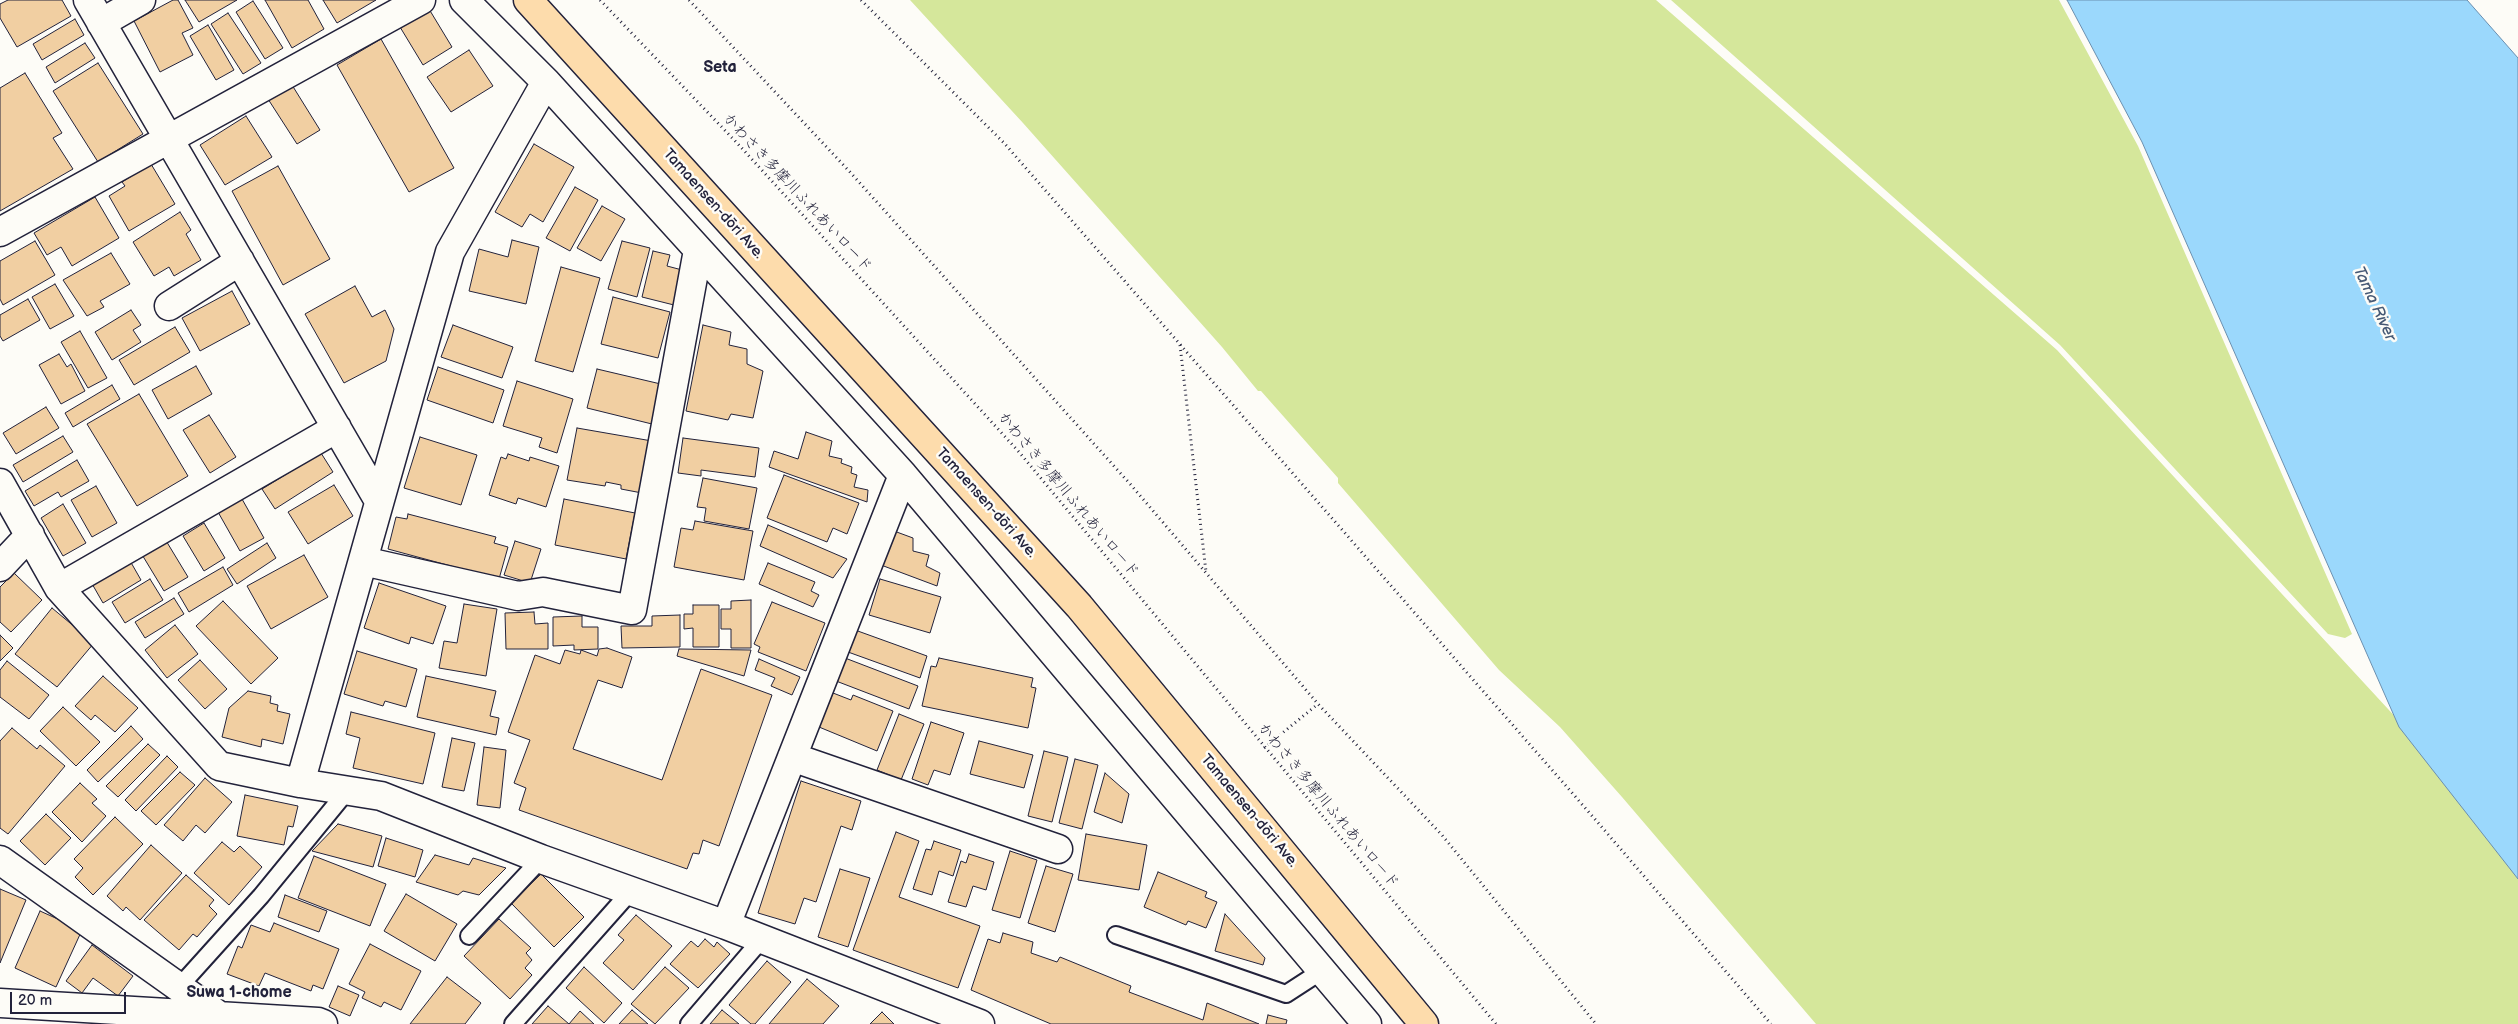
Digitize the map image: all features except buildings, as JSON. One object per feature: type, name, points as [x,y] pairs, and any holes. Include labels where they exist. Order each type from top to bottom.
[{"type":"main road","name":"Tamaensen-dōri Ave.","points":[[528,0],[1079,606],[1424,1024]]},
{"type":"street","points":[[88,0],[380,501]]},
{"type":"street","points":[[101,23],[141,0]]},
{"type":"street","points":[[0,232],[420,0]]},
{"type":"street","points":[[464,0],[546,82],[903,475],[1367,1024]]},
{"type":"street","points":[[300,783],[450,252],[546,82]]},
{"type":"street","points":[[363,561],[518,596],[542,592],[632,610],[698,250]]},
{"type":"street","points":[[169,306],[240,261]]},
{"type":"street","points":[[60,588],[337,428]]},
{"type":"street","points":[[726,925],[903,475]]},
{"type":"street","points":[[0,484],[60,588],[219,766],[300,783],[381,796],[541,859],[726,925],[980,1024]]},
{"type":"street","points":[[0,567],[30,535]]},
{"type":"street","points":[[792,757],[1058,849]]},
{"type":"street","points":[[0,860],[218,1015]]},
{"type":"street","points":[[0,1003],[218,1015],[318,1022],[323,1024]]},
{"type":"lane","points":[[179,987],[262,896],[347,791]]},
{"type":"lane","points":[[469,936],[541,859]]},
{"type":"lane","points":[[513,1024],[631,891]]},
{"type":"lane","points":[[1116,935],[1286,994],[1323,970]]},
{"type":"lane","points":[[689,1024],[761,940]]},
{"type":"path","name":"かわさき多摩川ふれあいロード","points":[[600,0],[738,144],[1019,452],[1496,1024]]},
{"type":"path","points":[[689,0],[849,171],[1131,485],[1318,704],[1442,835],[1596,1024]]},
{"type":"path","points":[[861,0],[1004,143],[1601,825],[1771,1024]]},
{"type":"path","points":[[1180,345],[1206,573]]},
{"type":"path","points":[[1264,748],[1318,704]]},
{"type":"green space","points":[[910,0],[1656,0],[2057,350],[2400,722],[2518,874],[2518,1024],[1816,1024],[1622,797],[1560,727],[1499,670],[1338,483],[1338,478],[1261,391],[1258,391],[1222,347],[1023,123]]},
{"type":"green space","points":[[1671,0],[2059,0],[2138,146],[2352,634],[2345,638],[2328,634],[2060,345]]},
{"type":"water","name":"Tama River","points":[[2067,0],[2467,0],[2518,58],[2518,879],[2399,727],[2142,142]]},
{"type":"district","name":"Seta","points":[[720,68]]},
{"type":"district","name":"Suwa 1-chome","points":[[239,993]]}]
